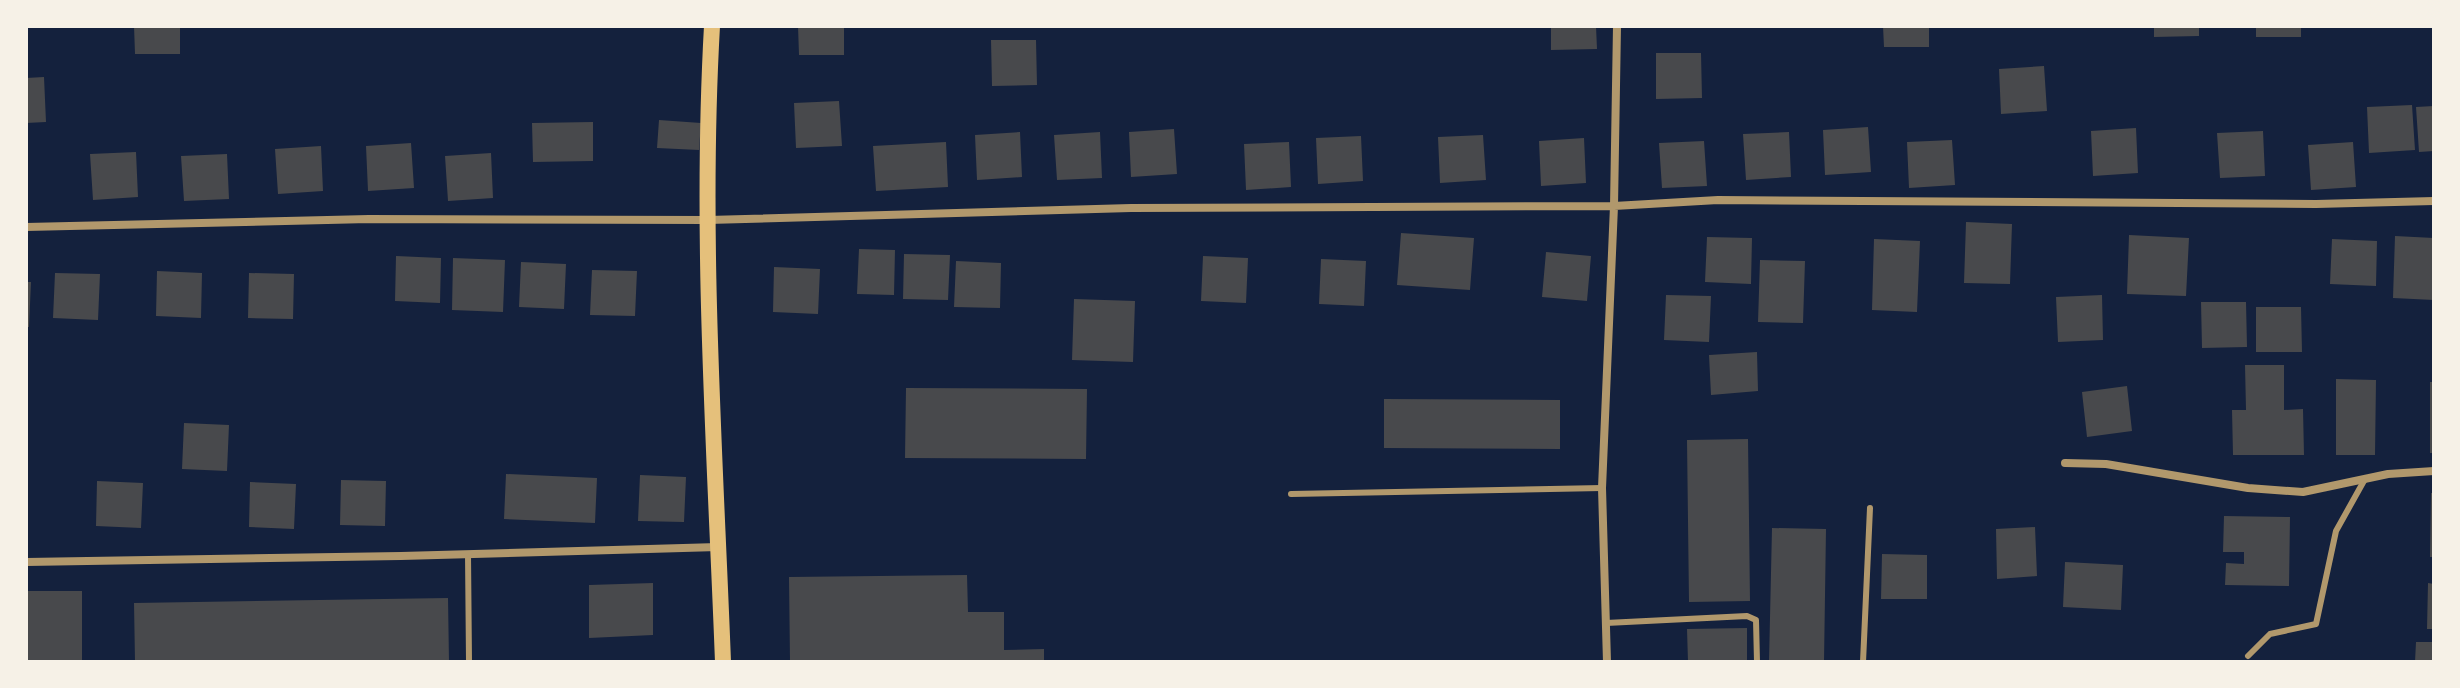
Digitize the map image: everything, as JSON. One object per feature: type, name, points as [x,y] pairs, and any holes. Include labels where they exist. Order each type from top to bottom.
[{"type":"main road","points":[[712,26],[708,220],[723,662]]},
{"type":"street","points":[[1607,662],[1602,488],[1614,206],[1617,26]]},
{"type":"street","points":[[26,227],[369,219],[708,220],[1131,208],[1614,206],[1718,200],[2300,204],[2434,201]]},
{"type":"street","points":[[2065,463],[2106,464],[2248,488],[2303,492],[2388,474],[2434,471]]},
{"type":"street","points":[[26,562],[718,547]]},
{"type":"lane","points":[[2248,656],[2270,634],[2316,624],[2336,531],[2365,479]]},
{"type":"lane","points":[[1291,494],[1602,488]]},
{"type":"lane","points":[[1863,662],[1870,508]]},
{"type":"lane","points":[[468,554],[469,662]]},
{"type":"lane","points":[[1606,623],[1747,616],[1756,620],[1757,662]]},
{"type":"building","points":[[134,26],[180,26],[180,54],[135,54]]},
{"type":"building","points":[[798,26],[844,26],[844,55],[799,55]]},
{"type":"building","points":[[1551,26],[1596,26],[1597,49],[1551,50]]},
{"type":"building","points":[[1883,26],[1929,26],[1929,47],[1884,47]]},
{"type":"building","points":[[2154,26],[2199,26],[2199,36],[2154,37]]},
{"type":"building","points":[[2256,26],[2301,26],[2301,37],[2256,37]]},
{"type":"building","points":[[991,40],[1036,40],[1037,85],[992,86]]},
{"type":"building","points":[[1656,53],[1701,53],[1702,98],[1656,99]]},
{"type":"building","points":[[2044,66],[2047,111],[2001,114],[1999,69]]},
{"type":"building","points":[[44,77],[46,122],[26,123],[26,78]]},
{"type":"building","points":[[839,101],[842,146],[796,148],[794,103]]},
{"type":"building","points":[[2412,105],[2415,150],[2369,153],[2367,107]]},
{"type":"building","points":[[2434,106],[2434,151],[2419,152],[2416,107]]},
{"type":"building","points":[[659,120],[701,123],[699,150],[657,148]]},
{"type":"building","points":[[593,122],[593,161],[533,162],[532,123]]},
{"type":"building","points":[[1868,127],[1871,172],[1825,175],[1823,130]]},
{"type":"building","points":[[2136,128],[2138,173],[2093,176],[2091,131]]},
{"type":"building","points":[[1174,129],[1177,174],[1131,177],[1129,132]]},
{"type":"building","points":[[2263,131],[2265,176],[2220,178],[2217,133]]},
{"type":"building","points":[[1020,132],[1022,177],[977,180],[975,135]]},
{"type":"building","points":[[1100,132],[1102,178],[1057,180],[1054,135]]},
{"type":"building","points":[[1789,132],[1791,177],[1746,180],[1743,134]]},
{"type":"building","points":[[1483,135],[1486,180],[1440,183],[1438,137]]},
{"type":"building","points":[[1361,136],[1363,181],[1318,184],[1316,138]]},
{"type":"building","points":[[1584,138],[1586,183],[1541,186],[1539,141]]},
{"type":"building","points":[[1952,140],[1955,185],[1909,188],[1907,142]]},
{"type":"building","points":[[1704,141],[1707,186],[1662,188],[1659,143]]},
{"type":"building","points":[[946,142],[948,187],[876,191],[873,146]]},
{"type":"building","points":[[1289,142],[1291,187],[1246,190],[1244,144]]},
{"type":"building","points":[[2353,142],[2356,187],[2311,190],[2308,145]]},
{"type":"building","points":[[411,143],[414,188],[368,191],[366,146]]},
{"type":"building","points":[[321,146],[323,191],[278,194],[275,149]]},
{"type":"building","points":[[136,152],[138,197],[93,200],[90,154]]},
{"type":"building","points":[[491,153],[493,198],[448,201],[445,156]]},
{"type":"building","points":[[227,154],[229,199],[184,201],[181,156]]},
{"type":"building","points":[[1966,222],[2012,224],[2010,284],[1964,283]]},
{"type":"building","points":[[1401,233],[1474,238],[1470,290],[1397,285]]},
{"type":"building","points":[[2129,235],[2189,238],[2186,296],[2127,294]]},
{"type":"building","points":[[2395,236],[2434,238],[2434,300],[2393,298]]},
{"type":"building","points":[[1707,237],[1752,238],[1751,284],[1705,282]]},
{"type":"building","points":[[1874,239],[1920,241],[1917,312],[1872,310]]},
{"type":"building","points":[[2332,239],[2377,241],[2376,286],[2330,284]]},
{"type":"building","points":[[859,249],[895,250],[894,295],[857,294]]},
{"type":"building","points":[[1546,252],[1591,256],[1587,301],[1542,297]]},
{"type":"building","points":[[904,254],[950,255],[948,300],[903,299]]},
{"type":"building","points":[[396,256],[441,258],[440,303],[395,301]]},
{"type":"building","points":[[1203,256],[1248,258],[1246,303],[1201,301]]},
{"type":"building","points":[[453,258],[505,260],[503,312],[452,310]]},
{"type":"building","points":[[1321,259],[1366,261],[1364,306],[1319,304]]},
{"type":"building","points":[[1760,260],[1805,261],[1803,323],[1758,322]]},
{"type":"building","points":[[956,261],[1001,263],[1000,308],[954,307]]},
{"type":"building","points":[[521,262],[566,264],[564,309],[519,307]]},
{"type":"building","points":[[774,267],[820,269],[818,314],[773,312]]},
{"type":"building","points":[[592,270],[637,271],[635,316],[590,315]]},
{"type":"building","points":[[157,271],[202,273],[201,318],[156,316]]},
{"type":"building","points":[[55,273],[100,274],[98,320],[53,318]]},
{"type":"building","points":[[249,273],[294,274],[293,319],[248,318]]},
{"type":"building","points":[[26,282],[31,282],[29,327],[26,327]]},
{"type":"building","points":[[1666,295],[1711,296],[1709,342],[1664,340]]},
{"type":"building","points":[[2102,295],[2103,340],[2058,342],[2056,297]]},
{"type":"building","points":[[1074,299],[1135,301],[1133,362],[1072,360]]},
{"type":"building","points":[[2201,302],[2246,302],[2247,347],[2202,348]]},
{"type":"building","points":[[2256,307],[2301,307],[2302,352],[2256,352]]},
{"type":"building","points":[[1757,352],[1758,391],[1711,395],[1709,355]]},
{"type":"building","points":[[2245,365],[2284,365],[2284,410],[2303,409],[2304,455],[2233,455],[2232,410],[2246,410]]},
{"type":"building","points":[[2336,379],[2376,380],[2375,455],[2336,455]]},
{"type":"building","points":[[2430,382],[2434,382],[2434,453],[2430,453]]},
{"type":"building","points":[[2127,386],[2132,431],[2087,437],[2082,392]]},
{"type":"building","points":[[906,388],[1087,389],[1086,459],[905,458]]},
{"type":"building","points":[[1384,399],[1560,400],[1560,449],[1384,448]]},
{"type":"building","points":[[184,423],[229,425],[227,471],[182,469]]},
{"type":"building","points":[[1748,439],[1750,601],[1689,602],[1687,440]]},
{"type":"building","points":[[506,474],[597,478],[595,523],[504,519]]},
{"type":"building","points":[[640,475],[686,477],[684,522],[638,521]]},
{"type":"building","points":[[341,480],[386,481],[385,526],[340,525]]},
{"type":"building","points":[[97,481],[143,483],[141,528],[96,526]]},
{"type":"building","points":[[250,482],[296,484],[294,529],[249,527]]},
{"type":"building","points":[[2431,493],[2434,493],[2434,557],[2430,557]]},
{"type":"building","points":[[2224,516],[2290,517],[2289,586],[2225,585],[2226,563],[2244,564],[2244,552],[2223,552]]},
{"type":"building","points":[[2035,527],[2037,576],[1997,579],[1996,529]]},
{"type":"building","points":[[1772,528],[1826,529],[1824,662],[1769,662]]},
{"type":"building","points":[[1882,554],[1927,555],[1927,599],[1881,599]]},
{"type":"building","points":[[2065,562],[2123,565],[2121,610],[2063,607]]},
{"type":"building","points":[[967,575],[968,612],[1004,612],[1004,650],[1044,649],[1044,662],[790,662],[789,577]]},
{"type":"building","points":[[653,583],[653,635],[589,638],[589,585]]},
{"type":"building","points":[[2428,583],[2434,584],[2434,629],[2427,629]]},
{"type":"building","points":[[26,591],[82,591],[82,662],[26,662]]},
{"type":"building","points":[[448,598],[449,662],[135,662],[134,603]]},
{"type":"building","points":[[1747,628],[1747,662],[1688,662],[1687,629]]},
{"type":"building","points":[[2416,642],[2434,642],[2434,662],[2415,662]]}]
